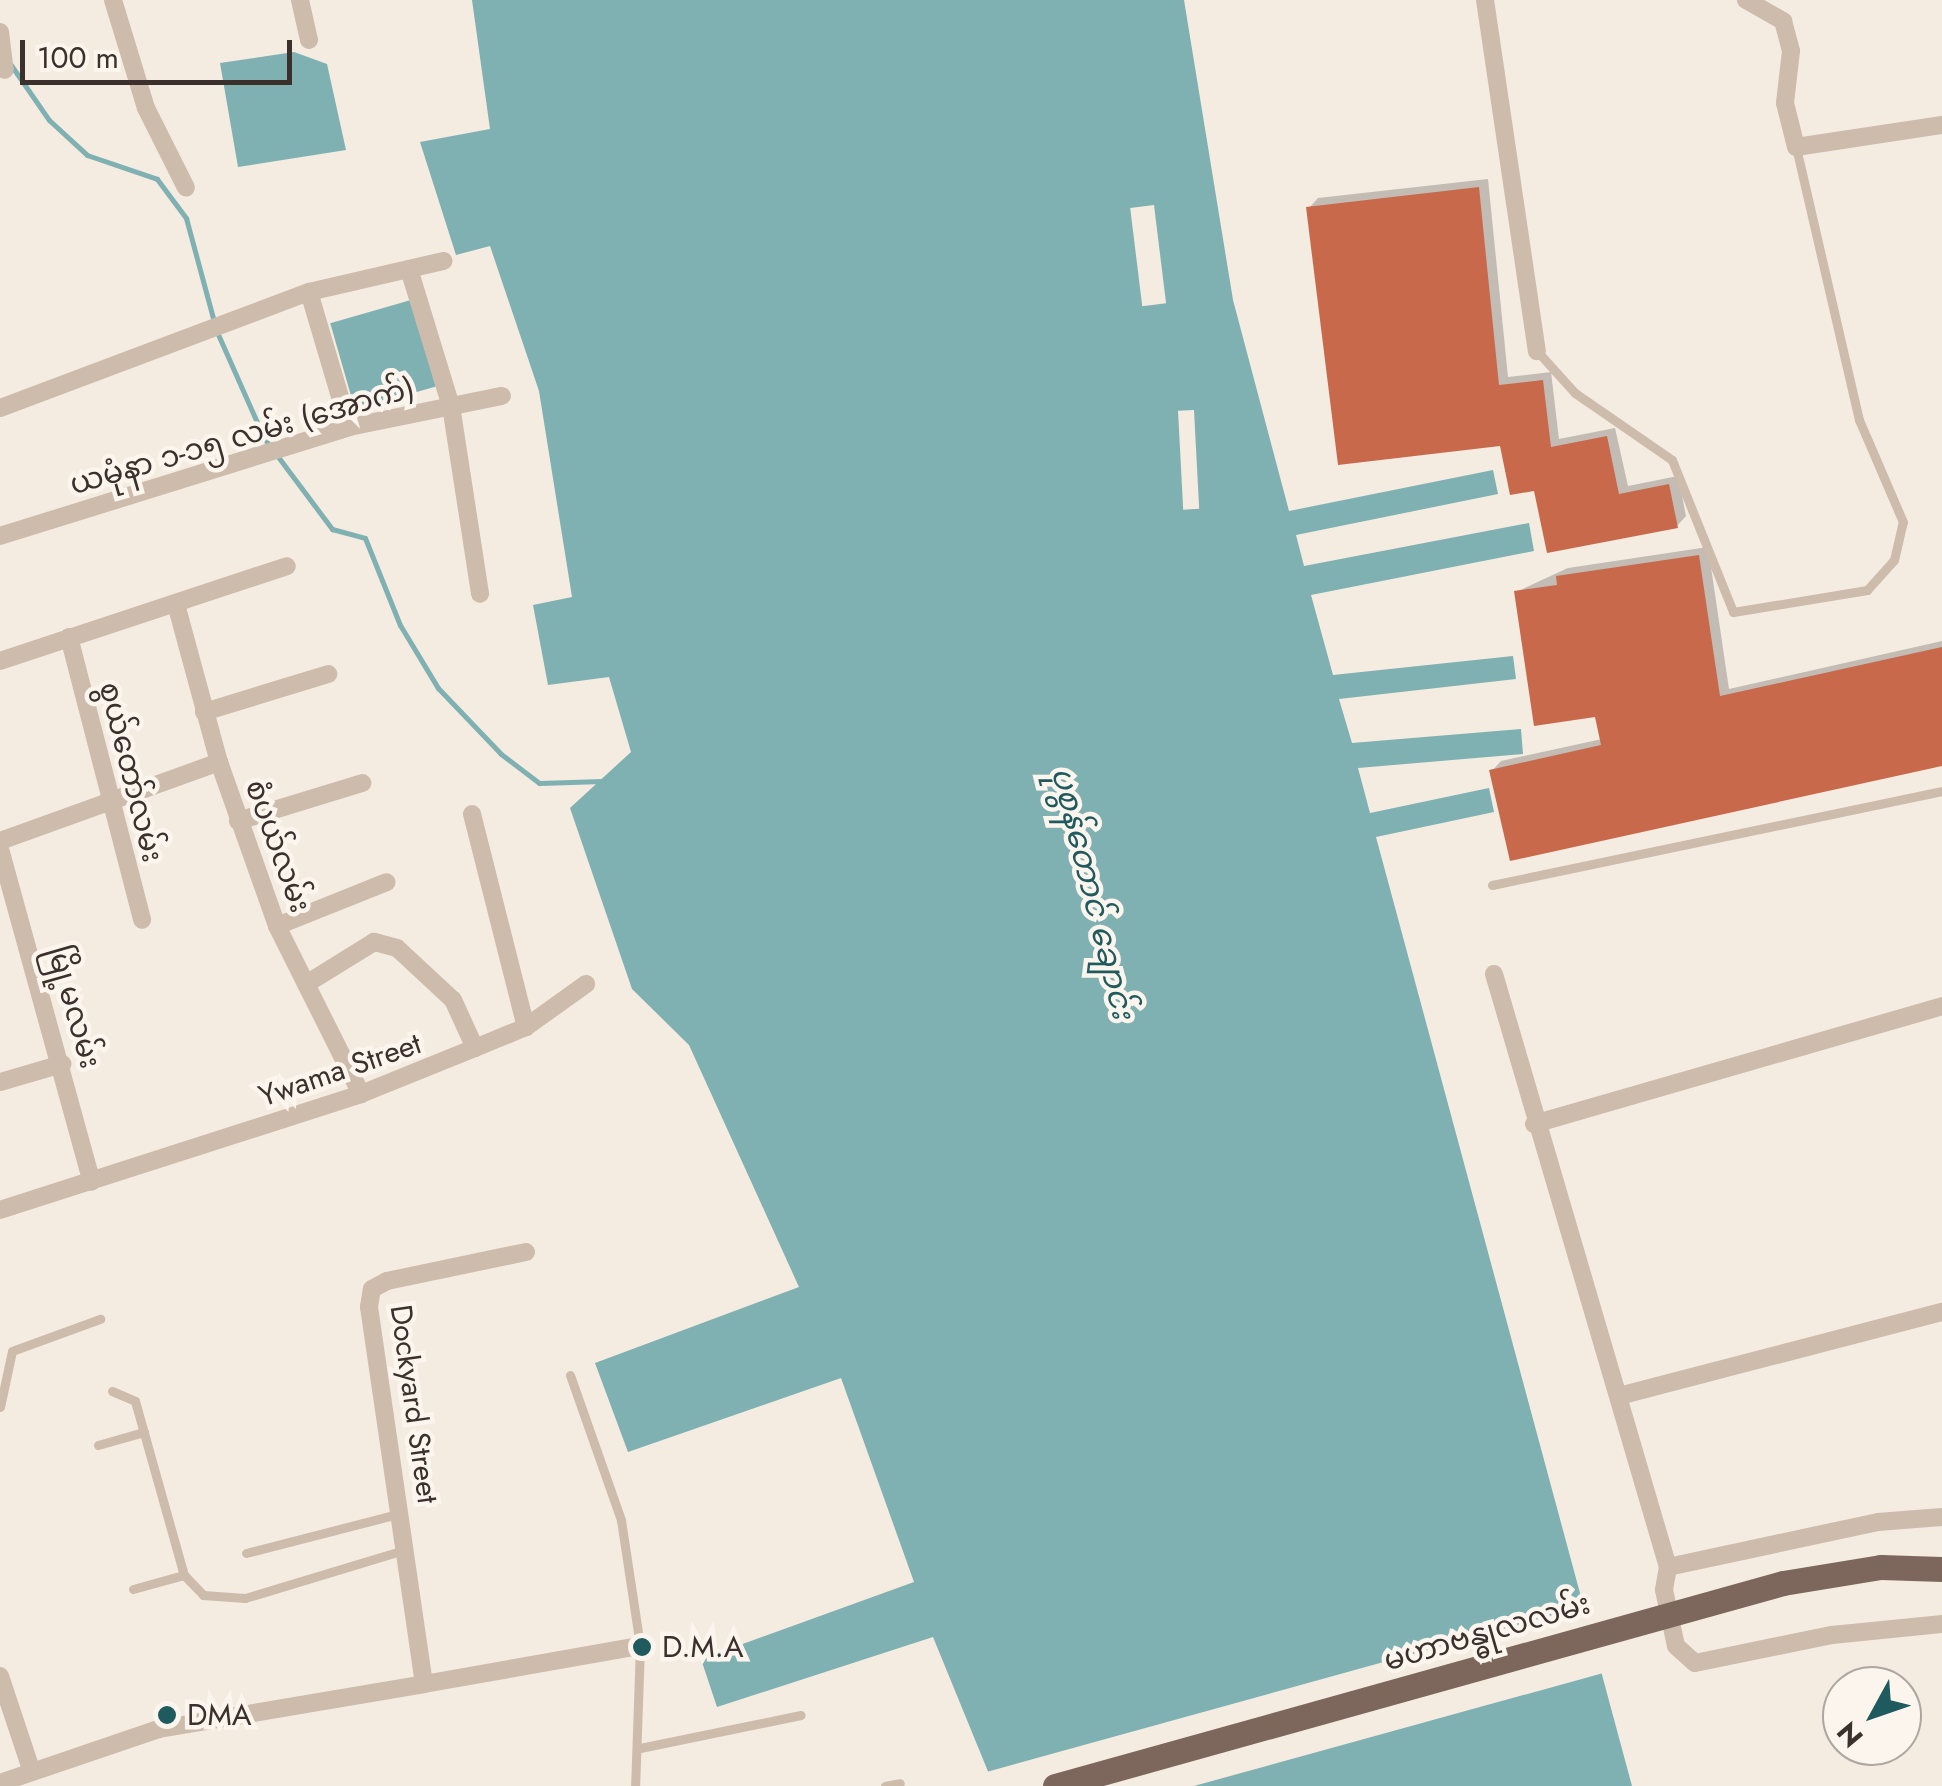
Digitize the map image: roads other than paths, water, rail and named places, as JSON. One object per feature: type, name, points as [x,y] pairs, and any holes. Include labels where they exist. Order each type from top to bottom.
[{"type":"main road","name":"မဟာဗန္ဓုလလမ်း","points":[[1055,1786],[1783,1583],[1881,1567],[1942,1568]]},
{"type":"street","points":[[113,0],[146,108],[186,188]]},
{"type":"street","points":[[300,0],[309,40]]},
{"type":"street","points":[[1485,0],[1537,351]]},
{"type":"street","points":[[1746,0],[1783,22],[1791,51],[1785,103],[1796,147],[1942,124]]},
{"type":"street","points":[[0,32],[5,70]]},
{"type":"street","points":[[0,408],[229,319],[310,292],[444,261]]},
{"type":"street","points":[[409,269],[451,406],[480,594]]},
{"type":"street","points":[[310,292],[349,427]]},
{"type":"street","name":"ယမုံနာ ၁-၁၅ လမ်း (အောက်)","points":[[0,536],[349,427],[502,396]]},
{"type":"street","points":[[0,661],[286,566]]},
{"type":"street","name":"စံပယ်လမ်း","points":[[176,604],[204,712],[277,926],[361,1094]]},
{"type":"street","name":"စွယ်တော်လမ်း","points":[[69,637],[107,800],[142,920]]},
{"type":"street","points":[[204,712],[328,674]]},
{"type":"street","points":[[0,841],[220,762]]},
{"type":"street","points":[[238,820],[362,783]]},
{"type":"street","points":[[472,814],[526,1027]]},
{"type":"street","name":"မြို့မလမ်း","points":[[0,849],[6,896],[62,1064],[92,1182]]},
{"type":"street","points":[[277,926],[386,882]]},
{"type":"street","points":[[306,984],[374,942],[398,948],[453,1000],[474,1048]]},
{"type":"street","points":[[1494,974],[1534,1124],[1668,1566],[1670,1628],[1676,1646],[1695,1663],[1832,1635],[1942,1624]]},
{"type":"street","name":"Ywama Street","points":[[0,1210],[361,1094],[526,1027],[586,984]]},
{"type":"street","points":[[1534,1124],[1942,1006]]},
{"type":"street","points":[[0,1082],[62,1064]]},
{"type":"street","name":"Dockyard Street","points":[[424,1684],[370,1307],[372,1289],[386,1280],[526,1252]]},
{"type":"street","points":[[1619,1396],[1942,1312]]},
{"type":"street","points":[[1668,1566],[1878,1522],[1942,1517]]},
{"type":"street","points":[[0,1783],[31,1769],[158,1729],[640,1646]]},
{"type":"street","points":[[0,1676],[31,1769]]},
{"type":"lane","points":[[1537,351],[1576,393],[1672,460],[1733,612],[1867,590],[1894,560],[1903,522],[1859,420],[1796,147]]},
{"type":"lane","points":[[1492,884],[1942,791]]},
{"type":"lane","points":[[0,1406],[12,1351],[100,1320]]},
{"type":"lane","points":[[570,1375],[621,1520],[640,1646],[636,1786]]},
{"type":"lane","points":[[112,1391],[133,1397],[184,1575],[202,1595],[224,1600],[407,1550]]},
{"type":"lane","points":[[98,1445],[144,1432]]},
{"type":"lane","points":[[246,1554],[402,1513]]},
{"type":"lane","points":[[133,1588],[184,1575]]},
{"type":"lane","points":[[640,1748],[801,1715]]},
{"type":"lane","points":[[885,1786],[900,1783]]},
{"type":"water","name":"ပုစွန်တောင် ချောင်း","points":[[472,0],[1184,0],[1233,300],[1289,511],[1493,470],[1498,494],[1296,535],[1304,566],[1529,523],[1534,551],[1311,595],[1333,675],[1513,656],[1516,679],[1339,699],[1352,743],[1521,729],[1523,754],[1358,768],[1370,813],[1489,788],[1494,812],[1376,837],[1632,1786],[994,1786],[933,1637],[717,1707],[701,1659],[914,1582],[841,1378],[628,1452],[595,1363],[799,1287],[689,1045],[632,989],[570,808],[631,752],[609,677],[548,685],[533,605],[572,597],[539,391],[490,246],[456,255],[420,142],[490,129]]},
{"type":"water","points":[[294,52],[327,64],[346,150],[238,167],[220,63]]},
{"type":"water","points":[[411,300],[436,387],[355,410],[330,323]]},
{"type":"waterway","points":[[11,65],[49,120],[87,155],[157,179],[186,218],[214,322]]},
{"type":"waterway","points":[[217,332],[264,438],[332,529],[365,538],[400,625],[438,688],[501,754],[539,783],[603,781]]},
{"type":"place","name":"D.M.A","points":[[642,1647]]},
{"type":"place","name":"DMA","points":[[167,1715]]}]
